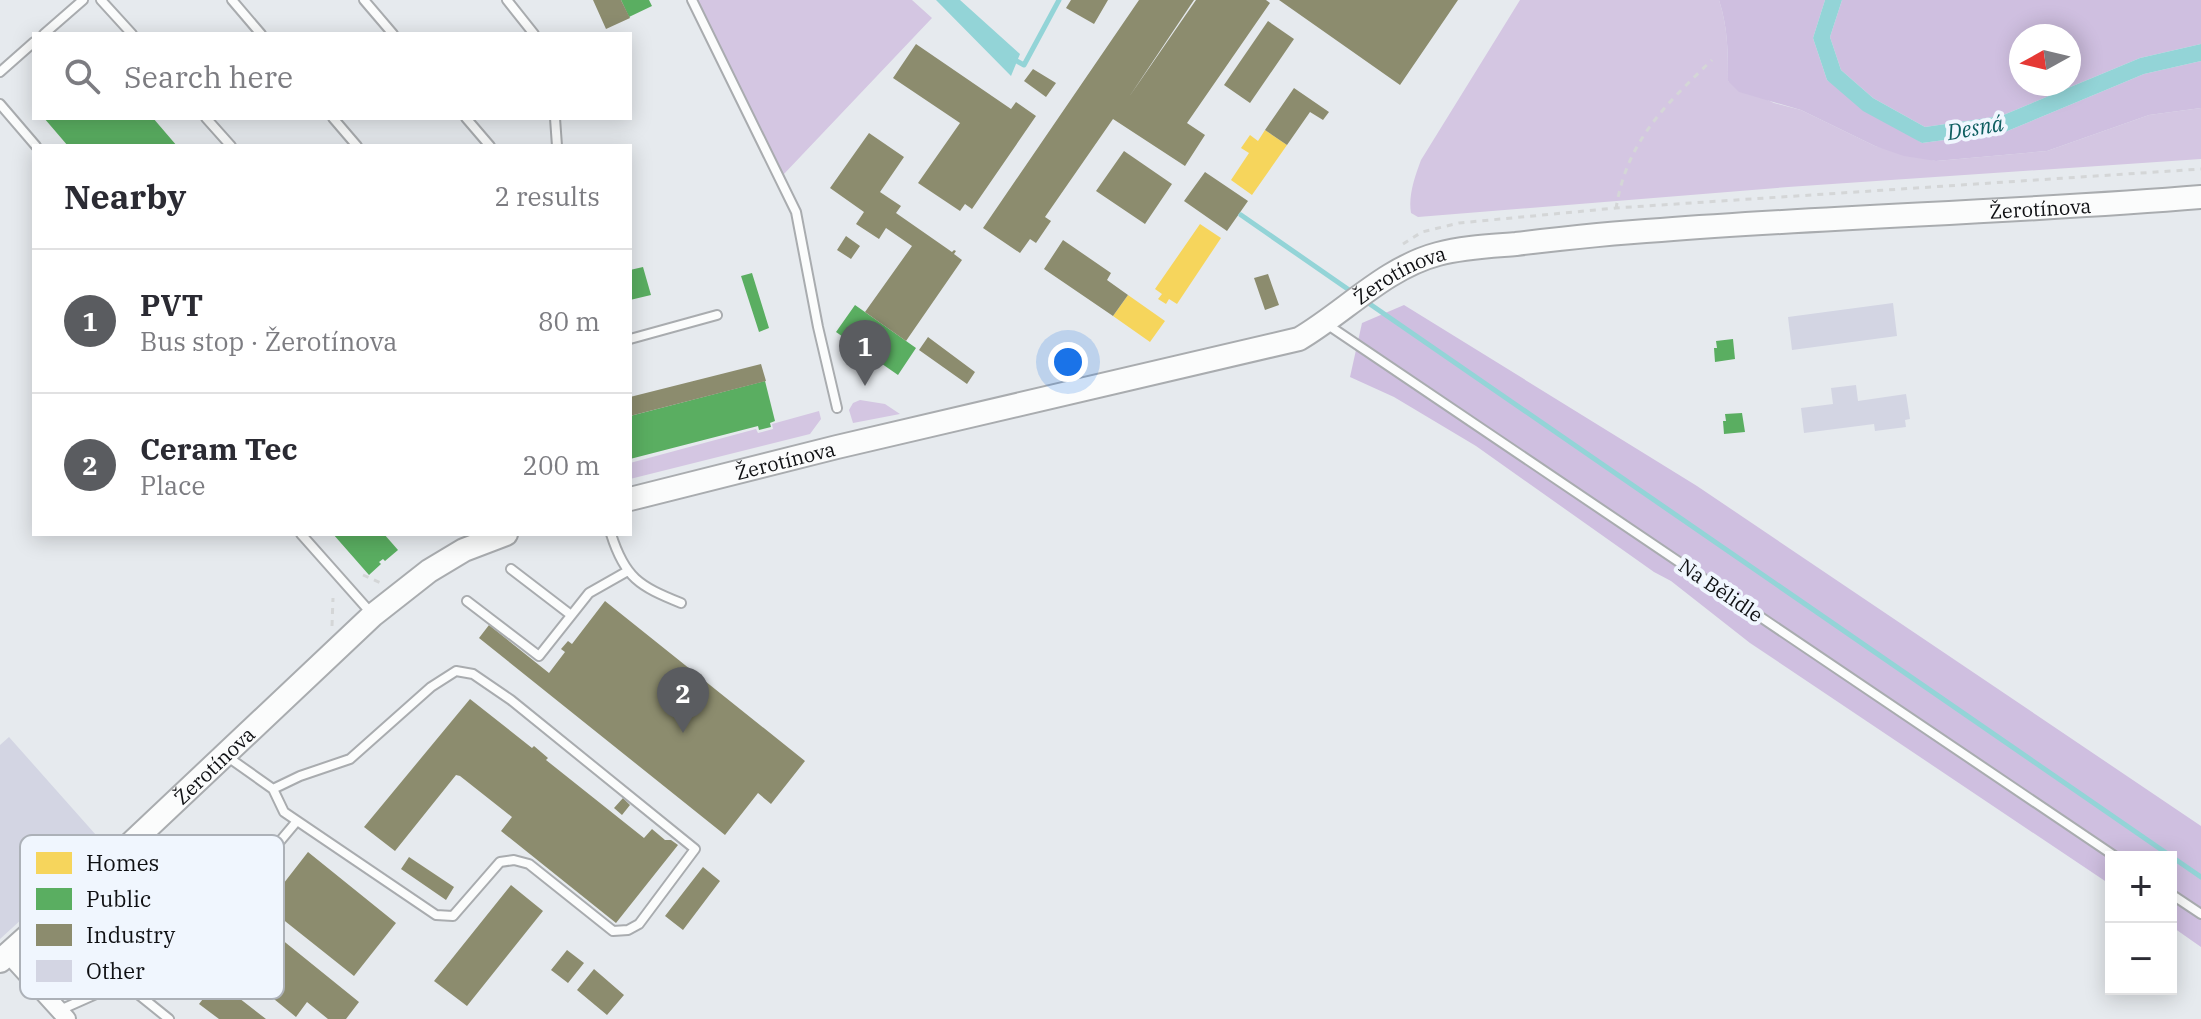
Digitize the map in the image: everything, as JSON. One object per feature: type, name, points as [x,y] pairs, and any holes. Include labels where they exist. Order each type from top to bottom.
[{"type":"street","name":"Žerotínova","points":[[632,498],[837,447],[1299,339],[1326,324],[1368,290],[1402,269],[1437,254],[1615,233],[2083,207],[2201,197]]},
{"type":"street","name":"Žerotínova","points":[[137,835],[373,615],[429,571],[464,550],[501,536]]},
{"type":"street","name":"Žerotínova","points":[[20,942],[4,957],[20,972]]},
{"type":"street","name":"Žerotínova","points":[[47,999],[63,1014]]},
{"type":"lane","points":[[46,32],[83,0]]},
{"type":"lane","points":[[101,0],[130,32]]},
{"type":"lane","points":[[232,0],[259,32]]},
{"type":"lane","points":[[364,0],[391,32]]},
{"type":"lane","points":[[507,0],[532,32]]},
{"type":"lane","points":[[692,0],[796,212],[837,408]]},
{"type":"lane","points":[[0,72],[32,44]]},
{"type":"lane","points":[[0,104],[34,144]]},
{"type":"lane","points":[[208,120],[229,144]]},
{"type":"lane","points":[[335,120],[355,144]]},
{"type":"lane","points":[[468,120],[488,144]]},
{"type":"lane","points":[[555,120],[557,144]]},
{"type":"lane","points":[[632,338],[717,315]]},
{"type":"lane","name":"Na Bělidle","points":[[1326,324],[2107,851]]},
{"type":"lane","points":[[303,536],[373,615]]},
{"type":"lane","points":[[612,536],[626,572],[658,594],[681,603]]},
{"type":"lane","points":[[511,569],[571,615]]},
{"type":"lane","points":[[467,601],[539,656],[589,593],[626,572]]},
{"type":"lane","points":[[225,755],[273,789],[284,812],[436,915],[453,916],[500,862],[514,860],[529,864],[613,931],[628,930],[639,924],[695,849],[511,700],[473,674],[456,671],[431,687],[350,759],[273,789]]},
{"type":"lane","points":[[284,837],[297,821]]},
{"type":"lane","points":[[2177,898],[2201,914]]},
{"type":"lane","points":[[63,1014],[91,999]]},
{"type":"lane","points":[[144,999],[169,1019]]},
{"type":"path","points":[[1615,233],[1616,208],[1627,162],[1649,124],[1712,60]]},
{"type":"shaded area","points":[[698,0],[912,0],[932,18],[783,175]]},
{"type":"shaded area","points":[[1520,0],[1719,0],[1726,30],[1728,81],[1774,103],[1801,110],[1875,146],[1936,161],[2047,151],[2149,115],[2201,108],[2201,159],[1788,187],[1418,217],[1411,213],[1410,200],[1421,160]]},
{"type":"shaded area","points":[[1719,0],[1825,0],[1813,38],[1827,80],[1922,143],[2005,132],[2144,74],[2201,61],[2201,108],[2149,115],[2047,151],[1936,161],[1904,156],[1875,146],[1801,110],[1739,92],[1728,81],[1726,30]]},
{"type":"shaded area","points":[[1842,0],[2201,0],[2201,44],[2140,58],[2081,83],[2081,24],[2009,24],[2009,96],[2049,96],[2001,116],[1925,127],[1873,98],[1841,70],[1830,37]]},
{"type":"shaded area","points":[[1404,305],[1697,486],[2201,826],[2201,947],[2177,930],[2177,851],[2105,851],[2105,881],[1750,643],[1671,581],[1476,446],[1394,397],[1350,377],[1362,323]]},
{"type":"shaded area","points":[[860,400],[885,404],[900,414],[853,423],[849,410],[853,403]]},
{"type":"shaded area","points":[[819,411],[821,419],[810,434],[632,478],[632,462],[756,429],[758,433],[773,429],[772,424]]},
{"type":"water","points":[[936,0],[960,0],[1020,54],[1011,76]]},
{"type":"water","name":"Desná","points":[[1825,0],[1842,0],[1830,37],[1841,70],[1873,98],[1925,127],[2001,116],[2049,96],[2081,96],[2081,83],[2140,58],[2201,44],[2201,61],[2144,74],[2005,132],[1922,143],[1863,111],[1827,80],[1813,38]]},
{"type":"building: Homes","points":[[1265,130],[1287,145],[1252,195],[1231,180],[1249,153],[1241,148],[1250,135],[1258,141]]},
{"type":"building: Homes","points":[[1200,224],[1221,238],[1177,304],[1169,299],[1166,304],[1158,299],[1162,294],[1155,289]]},
{"type":"building: Homes","points":[[1128,295],[1165,321],[1150,342],[1113,316]]},
{"type":"building: Public","points":[[621,0],[649,0],[652,6],[629,17]]},
{"type":"building: Public","points":[[46,120],[155,120],[175,144],[66,144]]},
{"type":"building: Public","points":[[643,267],[651,295],[632,300],[632,270]]},
{"type":"building: Public","points":[[752,273],[769,328],[759,332],[741,276]]},
{"type":"building: Public","points":[[855,305],[916,348],[898,375],[836,332]]},
{"type":"building: Public","points":[[1733,339],[1735,359],[1715,362],[1716,341]]},
{"type":"building: Public","points":[[765,381],[775,421],[770,423],[771,427],[759,430],[758,426],[632,458],[632,415]]},
{"type":"building: Public","points":[[1742,413],[1745,432],[1724,434],[1725,414]]},
{"type":"building: Public","points":[[335,536],[386,536],[398,550],[379,562],[381,564],[369,575]]},
{"type":"building: Industry","points":[[593,0],[621,0],[630,18],[606,29]]},
{"type":"building: Industry","points":[[1071,0],[1108,0],[1094,24],[1066,8]]},
{"type":"building: Industry","points":[[1139,0],[1194,0],[1129,97],[1196,0],[1266,0],[1270,3],[1187,123],[1205,135],[1185,166],[1113,119],[1045,217],[1051,221],[1036,243],[1030,239],[1020,253],[983,228]]},
{"type":"building: Industry","points":[[1279,0],[1458,0],[1400,85]]},
{"type":"building: Industry","points":[[1268,21],[1294,39],[1250,103],[1224,85]]},
{"type":"building: Industry","points":[[916,44],[1011,109],[1016,102],[1036,116],[972,209],[965,204],[960,211],[918,183],[960,123],[893,78]]},
{"type":"building: Industry","points":[[1033,69],[1056,83],[1046,97],[1024,81]]},
{"type":"building: Industry","points":[[1294,88],[1329,112],[1323,120],[1310,112],[1287,145],[1265,130]]},
{"type":"building: Industry","points":[[869,133],[904,157],[880,192],[901,206],[896,213],[952,252],[956,251],[954,254],[962,260],[906,341],[865,312],[912,246],[886,228],[879,239],[856,224],[864,212],[830,188]]},
{"type":"building: Industry","points":[[1124,151],[1172,184],[1145,224],[1096,191]]},
{"type":"building: Industry","points":[[1205,172],[1248,201],[1227,231],[1184,201]]},
{"type":"building: Industry","points":[[846,236],[860,246],[851,259],[837,250]]},
{"type":"building: Industry","points":[[1063,240],[1111,273],[1107,280],[1128,295],[1113,316],[1044,269]]},
{"type":"building: Industry","points":[[1268,274],[1279,305],[1265,310],[1254,278]]},
{"type":"building: Industry","points":[[928,337],[975,372],[967,384],[919,350]]},
{"type":"building: Industry","points":[[761,364],[766,381],[632,415],[632,396]]},
{"type":"building: Industry","points":[[605,601],[805,761],[771,804],[758,793],[725,835],[479,638],[489,625],[549,673],[565,652],[561,649],[568,641],[572,644]]},
{"type":"building: Industry","points":[[470,699],[532,748],[534,746],[548,758],[546,760],[644,838],[652,829],[665,840],[678,845],[616,923],[501,831],[512,817],[460,776],[456,775],[395,851],[364,827]]},
{"type":"building: Industry","points":[[623,798],[630,805],[622,815],[614,808]]},
{"type":"building: Industry","points":[[308,852],[396,923],[354,976],[284,920],[284,883]]},
{"type":"building: Industry","points":[[409,857],[454,887],[446,900],[401,869]]},
{"type":"building: Industry","points":[[703,867],[720,881],[683,930],[665,916]]},
{"type":"building: Industry","points":[[511,885],[543,911],[467,1006],[434,981]]},
{"type":"building: Industry","points":[[284,941],[359,1002],[346,1019],[328,1019],[307,1002],[296,1017],[274,999],[284,999]]},
{"type":"building: Industry","points":[[567,950],[584,963],[568,983],[551,970]]},
{"type":"building: Industry","points":[[594,969],[624,995],[607,1015],[577,990]]},
{"type":"building: Industry","points":[[203,999],[240,999],[266,1019],[219,1019],[199,1004]]},
{"type":"building: Other","points":[[1893,303],[1897,336],[1792,350],[1788,317]]},
{"type":"building: Other","points":[[1856,385],[1858,401],[1906,394],[1910,419],[1905,420],[1906,427],[1875,431],[1874,424],[1804,433],[1801,408],[1833,404],[1831,388]]},
{"type":"building: Other","points":[[9,737],[96,835],[20,835],[20,921],[0,939],[0,745]]},
{"type":"waterway","points":[[1013,59],[1024,65],[1059,0]]},
{"type":"waterway","points":[[1241,215],[1352,292]]},
{"type":"waterway","points":[[1364,300],[2201,877]]},
{"type":"place","name":"PVT","points":[[865,386]]},
{"type":"place","name":"Ceram Tec","points":[[683,733]]}]
